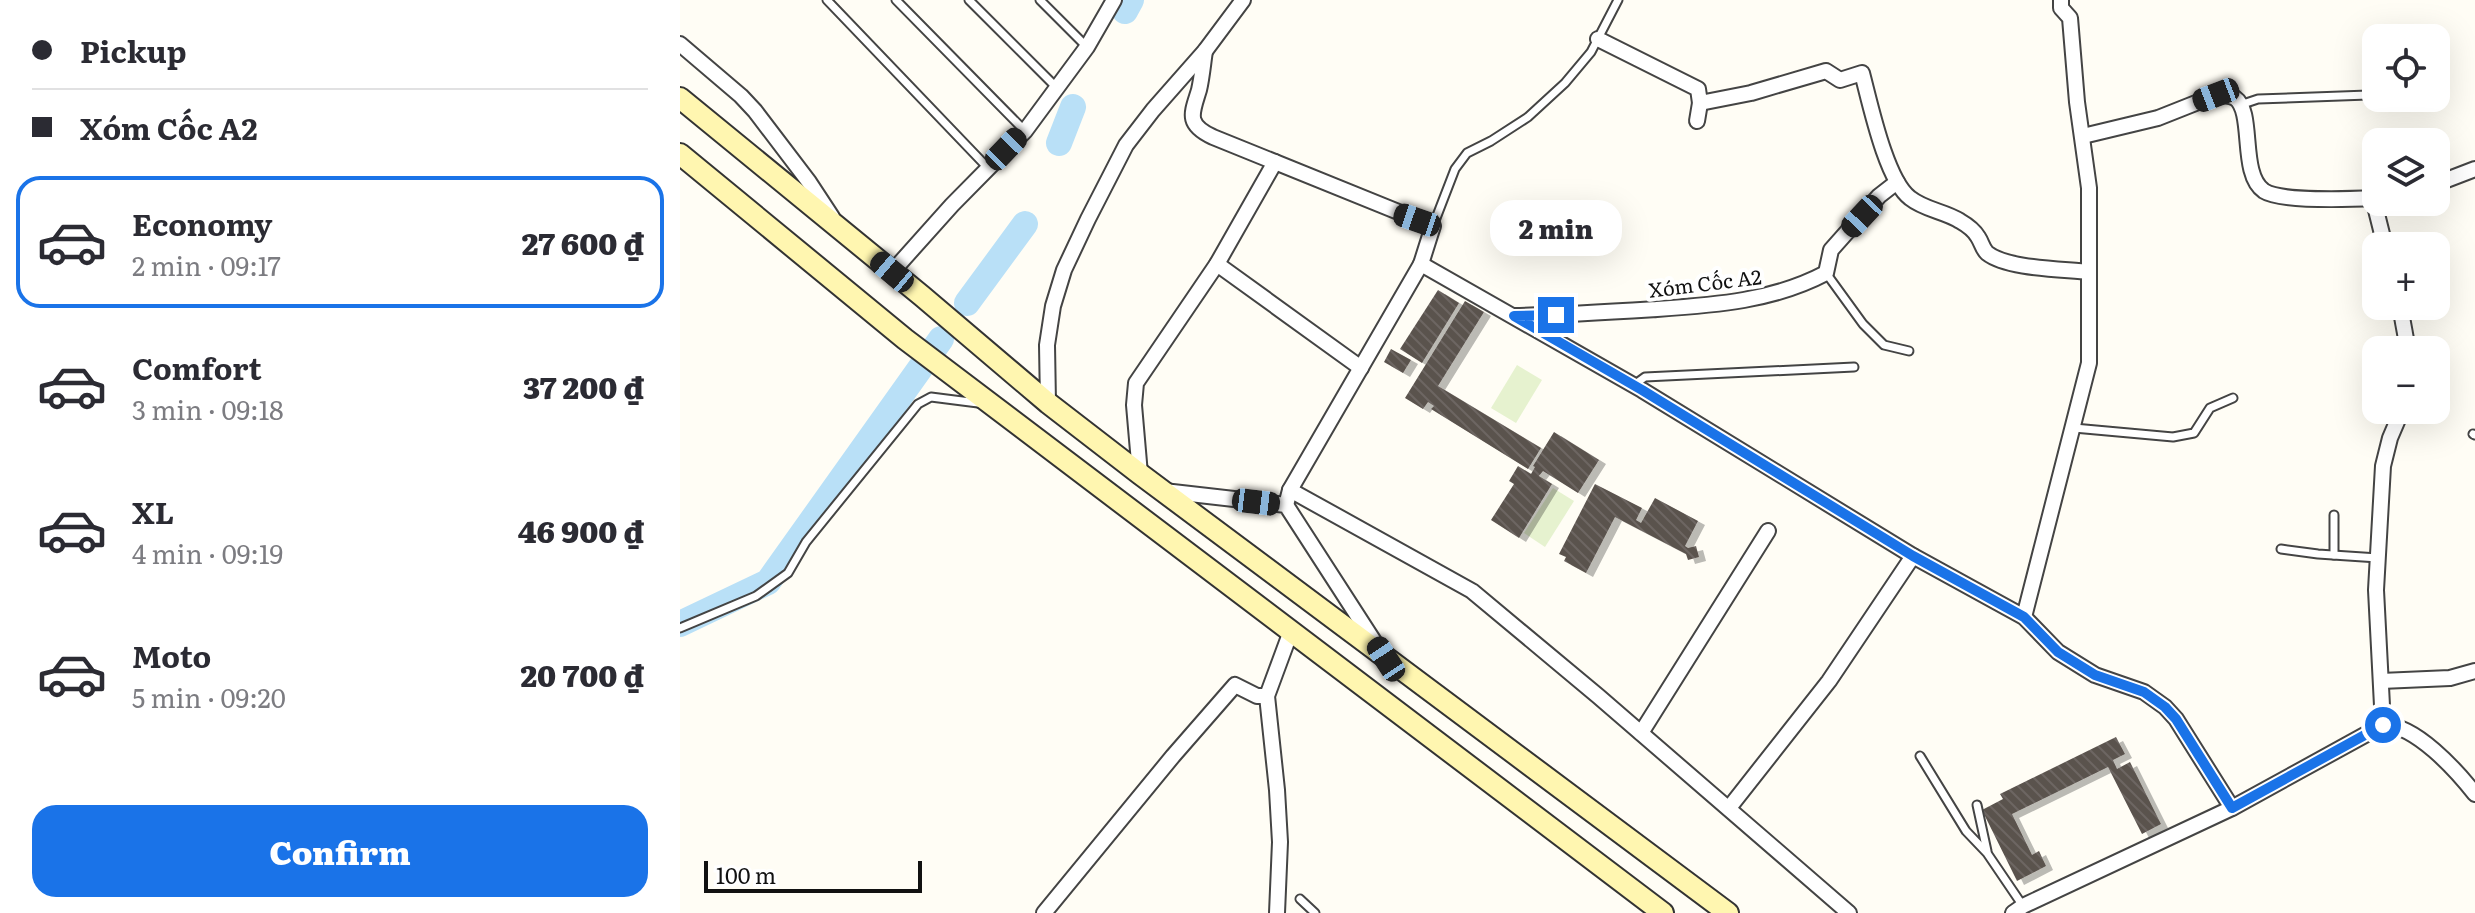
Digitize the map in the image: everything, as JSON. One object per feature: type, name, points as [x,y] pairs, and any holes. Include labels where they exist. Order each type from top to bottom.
[{"type":"main road","points":[[680,98],[1048,403],[1728,913]]},
{"type":"main road","points":[[680,154],[905,339],[1663,913]]},
{"type":"street","points":[[1048,403],[1047,345],[1053,306],[1064,270],[1126,145],[1205,51],[1243,0]]},
{"type":"street","points":[[2024,617],[2089,363],[2089,188],[2070,18],[2061,8],[2061,0]]},
{"type":"street","points":[[892,272],[1025,131],[1087,47],[1111,1]]},
{"type":"street","points":[[1598,39],[1698,89],[1700,103],[1697,121]]},
{"type":"street","points":[[680,44],[755,111],[809,182],[840,230]]},
{"type":"street","points":[[1205,51],[1198,91],[1192,105],[1192,116],[1197,126],[1213,137],[1433,226],[1421,264],[1290,490],[1286,505],[1386,659]]},
{"type":"street","points":[[1700,103],[1751,93],[1826,71],[1840,80],[1862,73],[1878,131],[1897,182],[1908,197],[1970,228],[1990,255],[2015,263],[2089,272]]},
{"type":"street","points":[[2083,136],[2158,118],[2216,95],[2234,98],[2240,105],[2249,161],[2261,189],[2269,194],[2306,198],[2362,198]]},
{"type":"street","points":[[1140,474],[1134,405],[1136,383],[1217,264],[1275,162]]},
{"type":"street","points":[[2450,179],[2475,169]]},
{"type":"street","points":[[1826,273],[1831,250],[1879,196],[1897,182]]},
{"type":"street","points":[[1217,264],[1361,368]]},
{"type":"street","points":[[1421,264],[1634,385],[1913,556],[2024,617],[2058,652],[2075,663],[2115,683],[2144,692],[2176,719],[2232,808]]},
{"type":"street","name":"Xóm Cốc A2","points":[[1514,316],[1578,315],[1724,304],[1790,290],[1826,273]]},
{"type":"street","points":[[2383,725],[2376,590],[2383,466],[2396,424]]},
{"type":"street","points":[[1290,490],[1472,591],[1849,913]]},
{"type":"street","points":[[1164,491],[1286,505]]},
{"type":"street","points":[[1641,733],[1768,531]]},
{"type":"street","points":[[1729,808],[1829,681],[1913,556]]},
{"type":"street","points":[[1277,913],[1280,842],[1267,696],[1291,631]]},
{"type":"street","points":[[2381,681],[2450,678],[2475,671]]},
{"type":"street","points":[[1044,913],[1235,685],[1257,696],[1267,696]]},
{"type":"street","points":[[2018,909],[2232,808],[2383,725],[2408,732],[2457,771],[2475,794]]},
{"type":"lane","points":[[827,0],[988,168]]},
{"type":"lane","points":[[896,0],[1025,131]]},
{"type":"lane","points":[[969,0],[1057,89]]},
{"type":"lane","points":[[1040,0],[1087,47]]},
{"type":"lane","points":[[1433,226],[1455,169],[1467,153],[1528,117],[1565,83],[1591,52],[1618,0]]},
{"type":"lane","points":[[2240,105],[2258,99],[2362,95]]},
{"type":"lane","points":[[1826,273],[1863,324],[1884,345],[1909,351]]},
{"type":"lane","points":[[1634,385],[1645,377],[1854,367]]},
{"type":"lane","points":[[680,628],[756,596],[788,573],[806,542],[918,404],[931,397],[993,405]]},
{"type":"lane","points":[[2074,428],[2173,437],[2194,433],[2210,408],[2233,398]]},
{"type":"lane","points":[[2334,515],[2334,555]]},
{"type":"lane","points":[[2281,549],[2378,558]]},
{"type":"lane","points":[[1920,756],[1966,831],[1987,853],[2018,909]]},
{"type":"lane","points":[[1977,805],[1987,853]]},
{"type":"lane","points":[[1300,899],[1315,913]]},
{"type":"green space","points":[[1517,365],[1542,380],[1516,423],[1491,408]]},
{"type":"green space","points":[[1553,488],[1574,501],[1545,547],[1524,533]]},
{"type":"building","points":[[1438,290],[1459,303],[1422,363],[1400,349]]},
{"type":"building","points":[[1465,301],[1484,312],[1438,386],[1541,448],[1528,469],[1431,409],[1434,406],[1428,402],[1423,409],[1405,398]]},
{"type":"building","points":[[1391,349],[1411,360],[1403,373],[1384,362]]},
{"type":"building","points":[[1554,432],[1599,460],[1578,493],[1543,471],[1539,476],[1552,484],[1519,538],[1491,520],[1514,484],[1509,481],[1518,466],[1531,474]]},
{"type":"building","points":[[1595,484],[1642,508],[1636,520],[1641,523],[1655,498],[1698,521],[1685,546],[1696,546],[1699,557],[1688,560],[1686,554],[1615,517],[1586,573],[1564,561],[1566,557],[1559,554]]},
{"type":"building","points":[[2116,737],[2125,754],[2113,760],[2117,769],[2130,762],[2161,824],[2142,834],[2108,767],[2012,814],[2032,855],[2039,851],[2046,866],[2017,881],[1982,810],[2003,799],[2000,794]]},
{"type":"waterway","points":[[1125,11],[1131,0]]},
{"type":"waterway","points":[[1059,143],[1073,107]]},
{"type":"waterway","points":[[967,303],[1025,224]]},
{"type":"waterway","points":[[680,624],[768,582],[941,339]]},
{"type":"route","points":[[1556,315],[1514,316],[1642,390],[1913,556],[2024,617],[2058,652],[2075,663],[2095,675],[2144,692],[2165,707],[2176,719],[2232,808],[2383,725]]}]
